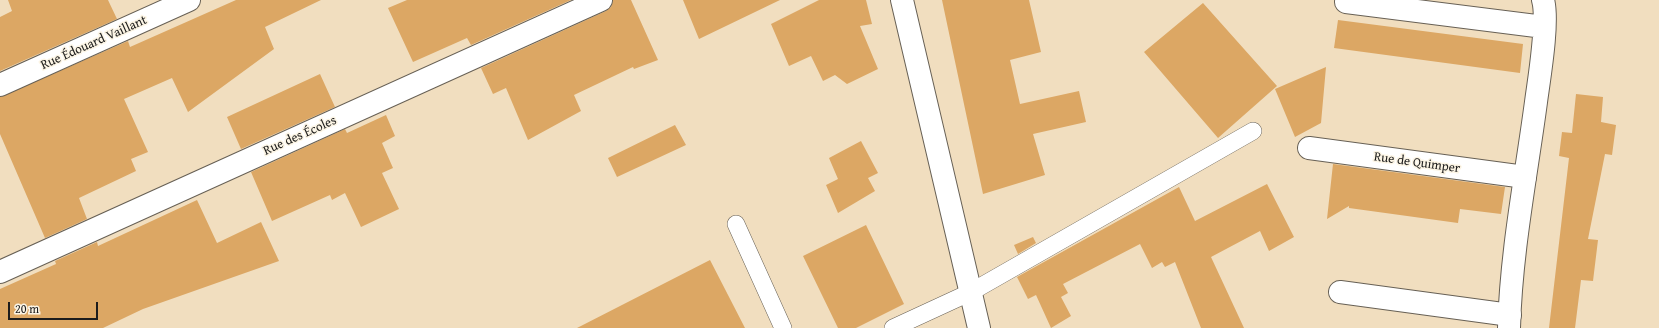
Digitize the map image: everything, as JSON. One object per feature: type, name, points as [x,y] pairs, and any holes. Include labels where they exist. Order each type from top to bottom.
[{"type":"street","name":"Rue Édouard Vaillant","points":[[0,85],[189,0]]},
{"type":"street","name":"Rue des Écoles","points":[[0,272],[601,0]]},
{"type":"street","points":[[902,0],[979,328]]},
{"type":"street","points":[[1340,292],[1509,321],[1515,246],[1541,66],[1547,1]]},
{"type":"street","points":[[1346,2],[1544,26]]},
{"type":"street","name":"Rue de Quimper","points":[[1309,148],[1526,178]]},
{"type":"lane","points":[[894,328],[971,292],[1253,131]]},
{"type":"lane","points":[[736,224],[783,328]]},
{"type":"building","points":[[8,0],[108,0],[117,19],[0,71],[0,17],[12,11]]},
{"type":"building","points":[[236,0],[321,0],[265,27],[274,49],[188,112],[172,78],[124,99],[148,152],[131,159],[136,171],[79,198],[87,219],[45,238],[0,134],[0,97],[128,41],[130,47]]},
{"type":"building","points":[[407,0],[571,0],[471,45],[467,38],[413,62],[388,8]]},
{"type":"building","points":[[613,0],[631,0],[658,60],[634,69],[633,67],[574,95],[581,111],[528,140],[506,88],[493,94],[481,68],[606,11],[611,7]]},
{"type":"building","points":[[683,0],[780,0],[699,39]]},
{"type":"building","points":[[819,0],[866,0],[872,24],[860,26],[878,69],[847,84],[835,75],[823,81],[811,56],[789,66],[771,24]]},
{"type":"building","points":[[942,0],[1029,0],[1041,52],[1010,60],[1020,104],[1079,91],[1086,122],[1033,134],[1045,175],[983,194]]},
{"type":"building","points":[[1203,3],[1277,86],[1218,138],[1144,52]]},
{"type":"building","points":[[1338,20],[1523,44],[1520,73],[1334,48]]},
{"type":"building","points":[[1326,67],[1321,123],[1295,137],[1275,89]]},
{"type":"building","points":[[320,74],[335,107],[241,149],[227,117]]},
{"type":"building","points":[[1576,94],[1603,97],[1601,122],[1616,125],[1612,155],[1605,154],[1588,239],[1598,240],[1593,281],[1581,280],[1575,328],[1549,328],[1569,158],[1559,156],[1562,132],[1572,133]]},
{"type":"building","points":[[386,115],[395,136],[382,143],[393,168],[382,173],[399,209],[361,227],[345,193],[332,200],[330,195],[272,221],[251,172],[345,129],[347,133]]},
{"type":"building","points":[[675,125],[686,145],[617,177],[608,158]]},
{"type":"building","points":[[861,141],[878,173],[868,178],[875,191],[838,213],[826,185],[838,179],[829,158]]},
{"type":"building","points":[[1333,164],[1505,187],[1501,214],[1460,209],[1458,223],[1349,208],[1349,206],[1327,219]]},
{"type":"building","points":[[1267,184],[1294,237],[1269,251],[1260,231],[1211,257],[1244,328],[1201,328],[1175,262],[1165,267],[1162,262],[1152,268],[1140,244],[1063,284],[1068,293],[1061,297],[1071,316],[1051,328],[1036,295],[1028,299],[1017,277],[1179,187],[1195,221]]},
{"type":"building","points":[[197,200],[217,243],[261,222],[279,261],[143,309],[103,328],[0,328],[0,289],[56,264],[55,261],[97,242],[98,246]]},
{"type":"building","points":[[866,225],[904,304],[856,328],[838,328],[803,256]]},
{"type":"building","points":[[1033,237],[1036,243],[1018,254],[1014,245]]},
{"type":"building","points":[[710,260],[745,328],[577,328]]}]
